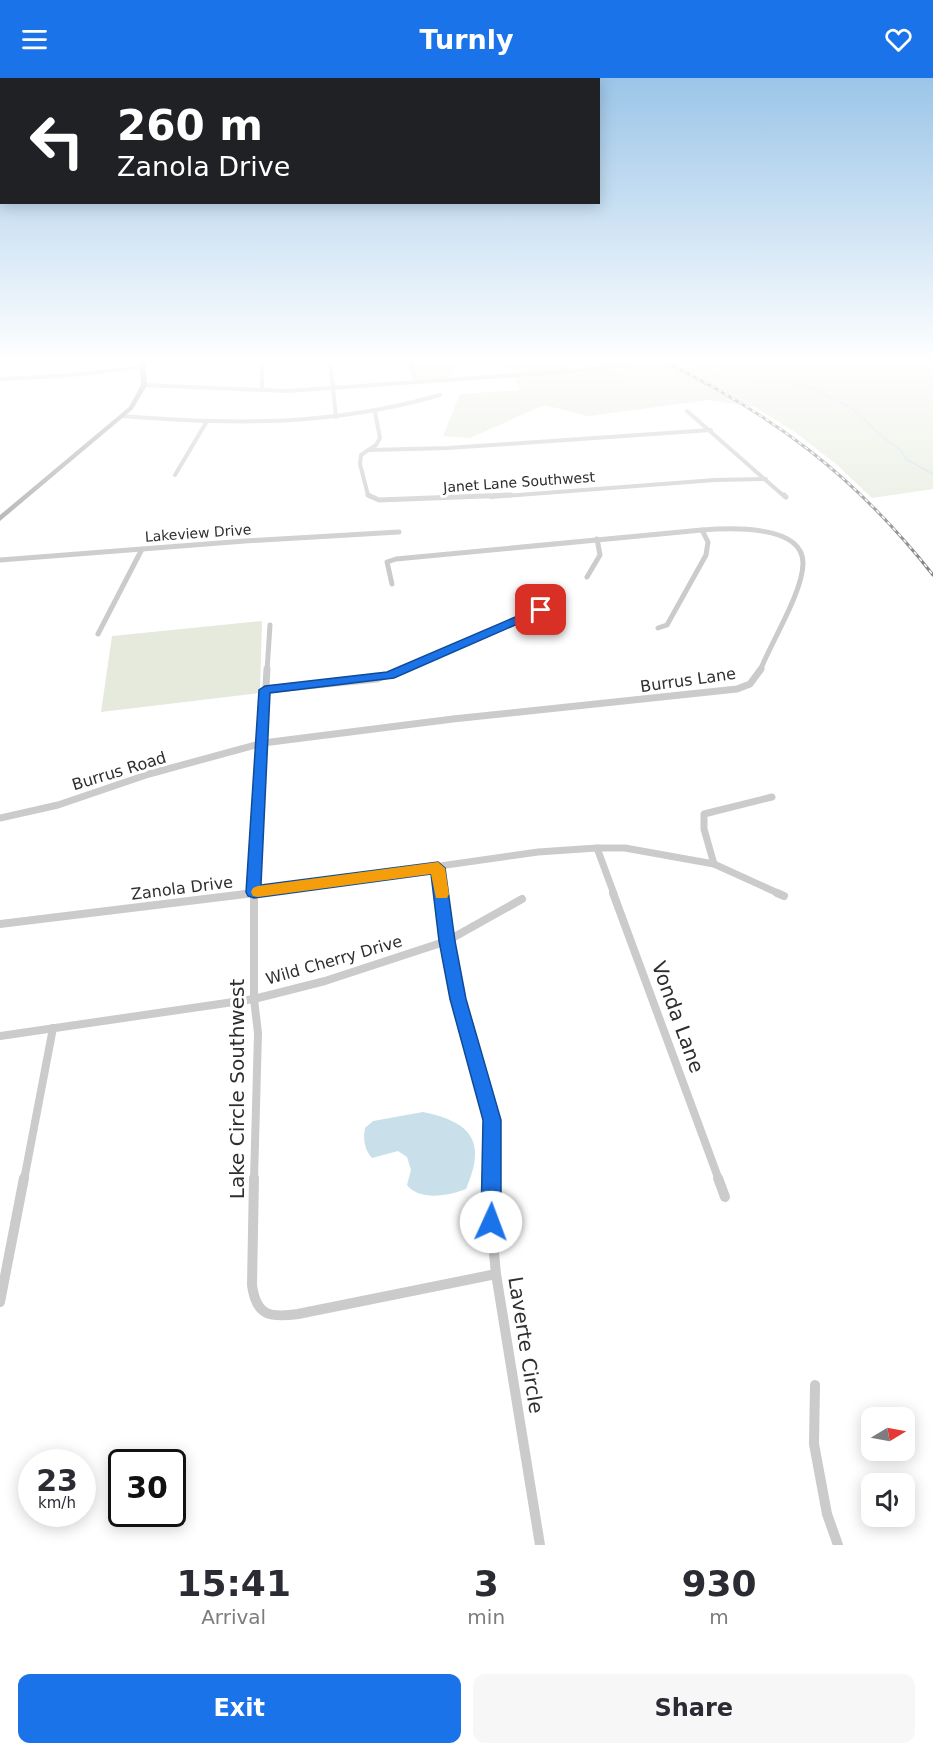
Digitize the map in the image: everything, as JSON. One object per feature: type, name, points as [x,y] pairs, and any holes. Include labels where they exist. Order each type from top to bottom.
[{"type":"main road","points":[[0,519],[108,428]]},
{"type":"street","points":[[175,475],[203,428]]},
{"type":"street","name":"Janet Lane Southwest","points":[[378,428],[380,438],[361,455],[360,464],[368,495],[386,501],[471,498],[703,481],[766,479]]},
{"type":"street","points":[[369,450],[459,448],[711,430],[786,497]]},
{"type":"street","name":"Burrus Lane","points":[[263,743],[453,719],[719,692],[750,684],[758,676],[799,579],[804,560],[795,545],[763,531],[746,528],[702,530]]},
{"type":"street","points":[[392,584],[387,561],[396,559],[702,530],[710,546],[706,555],[667,625],[658,628]]},
{"type":"street","name":"Lakeview Drive","points":[[0,560],[399,532]]},
{"type":"street","points":[[587,577],[601,557],[601,547],[597,539]]},
{"type":"street","points":[[98,634],[142,549]]},
{"type":"street","points":[[265,690],[390,675],[507,626],[546,606]]},
{"type":"street","name":"Lake Circle Southwest","points":[[270,625],[254,892],[254,999],[258,1033],[252,1288],[261,1310],[273,1316],[298,1314],[496,1274]]},
{"type":"street","name":"Burrus Road","points":[[0,818],[58,805],[140,777],[263,743]]},
{"type":"street","points":[[714,864],[704,829],[704,814],[772,797]]},
{"type":"street","name":"Zanola Drive","points":[[0,924],[438,868],[538,852],[597,848],[625,848],[714,864],[784,896]]},
{"type":"street","name":"Vonda Lane","points":[[597,848],[725,1197]]},
{"type":"street","name":"Laverte Circle","points":[[438,868],[447,941],[458,999],[492,1120],[491,1222],[496,1274],[540,1545]]},
{"type":"street","name":"Wild Cherry Drive","points":[[0,1036],[254,999],[325,981],[447,941],[522,899]]},
{"type":"street","points":[[0,1302],[53,1028]]},
{"type":"street","points":[[815,1385],[814,1444],[827,1514],[838,1545]]},
{"type":"shaded area","points":[[446,428],[491,428],[470,438],[443,436]]},
{"type":"shaded area","points":[[789,428],[933,428],[933,489],[872,498],[836,464]]},
{"type":"shaded area","points":[[262,621],[260,693],[101,712],[112,636]]},
{"type":"water","points":[[423,1112],[453,1122],[464,1128],[471,1137],[475,1147],[475,1159],[466,1189],[435,1196],[419,1193],[407,1185],[411,1170],[407,1157],[398,1151],[372,1158],[367,1151],[364,1140],[365,1128],[373,1121]]},
{"type":"waterway","points":[[873,428],[901,450],[906,459],[933,474]]},
{"type":"railway","points":[[779,428],[810,451],[873,507],[933,575]]},
{"type":"slow traffic","points":[[258,892],[438,868],[442,894]]},
{"type":"route","points":[[491,1222],[492,1120],[458,999],[447,941],[438,868],[254,892],[265,690],[390,675],[541,610]]}]
